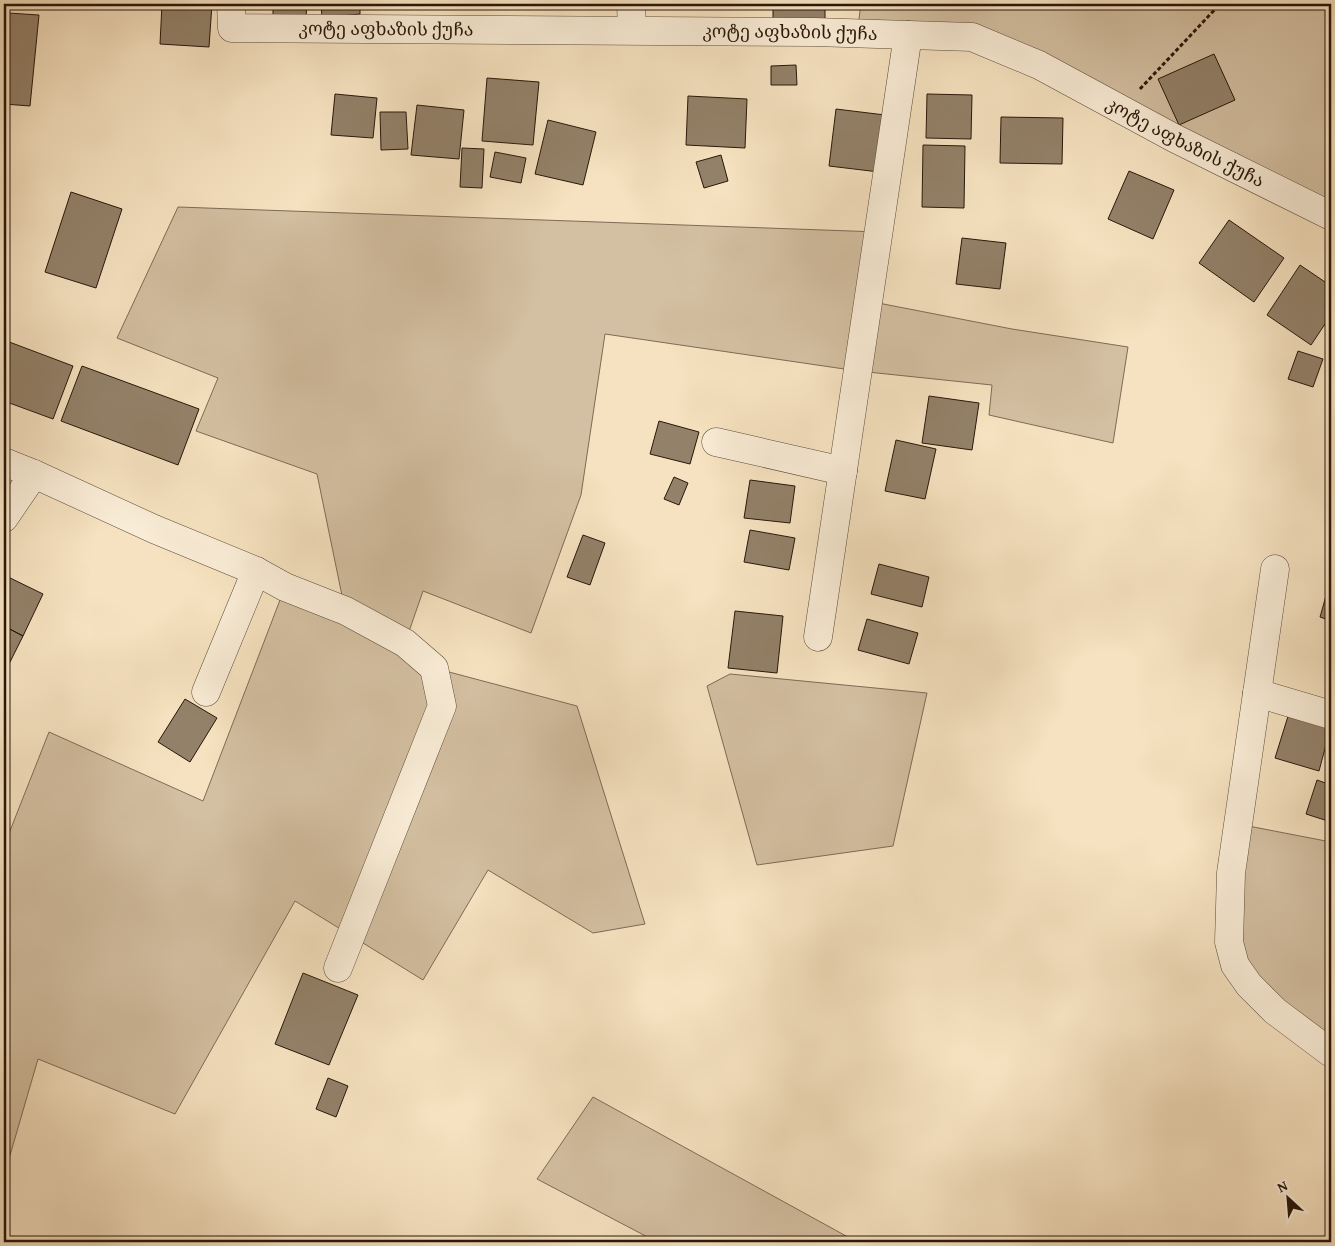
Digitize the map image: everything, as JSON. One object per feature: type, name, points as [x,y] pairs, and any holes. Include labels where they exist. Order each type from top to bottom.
[{"type":"street","name":"კოტე აფხაზის ქუჩა","points":[[231,4],[232,28],[631,17],[814,32],[972,37],[1039,65],[1174,138],[1331,216]]},
{"type":"street","points":[[818,637],[908,35]]},
{"type":"street","points":[[716,442],[843,471]]},
{"type":"street","points":[[4,462],[154,529],[256,571],[285,587],[346,611],[405,644],[434,668],[442,706],[338,968]]},
{"type":"street","points":[[4,518],[34,474]]},
{"type":"street","points":[[1275,569],[1231,873],[1229,942],[1235,964],[1249,986],[1275,1011],[1331,1053]]},
{"type":"street","points":[[206,692],[256,571]]},
{"type":"street","points":[[1257,693],[1331,714]]},
{"type":"path","points":[[1121,110],[1220,4]]},
{"type":"shaded area","points":[[861,4],[1331,4],[1331,216],[972,37],[857,33]]},
{"type":"shaded area","points":[[178,207],[879,232],[868,301],[1012,329],[1128,347],[1113,443],[989,415],[992,385],[858,371],[605,334],[581,495],[531,633],[423,591],[405,643],[434,668],[577,706],[645,924],[593,933],[488,870],[423,980],[295,901],[175,1114],[38,1059],[4,1176],[4,846],[49,732],[203,801],[285,587],[345,610],[317,474],[196,431],[218,378],[117,338]]},
{"type":"shaded area","points":[[730,674],[927,693],[893,846],[757,865],[707,686]]},
{"type":"shaded area","points":[[1238,824],[1331,842],[1331,1053],[1275,1011],[1229,942]]},
{"type":"shaded area","points":[[593,1097],[857,1242],[657,1242],[537,1179]]},
{"type":"building","points":[[162,4],[212,4],[209,47],[160,44]]},
{"type":"building","points":[[241,4],[259,4],[260,9]]},
{"type":"building","points":[[273,4],[307,4],[306,17],[273,15]]},
{"type":"building","points":[[321,4],[360,4],[360,14],[322,18]]},
{"type":"building","points":[[695,4],[733,4],[733,8],[695,7]]},
{"type":"building","points":[[773,4],[825,4],[825,19],[773,20]]},
{"type":"building","points":[[8,13],[39,15],[30,106],[4,104],[4,57]]},
{"type":"building","points":[[1214,54],[1235,100],[1179,125],[1158,79]]},
{"type":"building","points":[[796,65],[797,85],[771,85],[771,66]]},
{"type":"building","points":[[487,78],[539,82],[533,145],[482,141]]},
{"type":"building","points":[[335,94],[377,98],[373,138],[331,135]]},
{"type":"building","points":[[927,94],[972,95],[971,139],[926,138]]},
{"type":"building","points":[[688,96],[747,99],[745,148],[686,145]]},
{"type":"building","points":[[417,105],[464,110],[459,159],[411,155]]},
{"type":"building","points":[[836,109],[885,115],[879,172],[829,166]]},
{"type":"building","points":[[380,112],[406,112],[408,149],[381,150]]},
{"type":"building","points":[[1001,117],[1063,118],[1062,164],[1000,163]]},
{"type":"building","points":[[548,120],[596,132],[583,185],[535,174]]},
{"type":"building","points":[[923,145],[965,146],[964,208],[922,207]]},
{"type":"building","points":[[462,148],[484,149],[482,188],[460,187]]},
{"type":"building","points":[[495,152],[526,158],[521,183],[490,177]]},
{"type":"building","points":[[721,155],[728,181],[704,188],[696,162]]},
{"type":"building","points":[[1129,171],[1174,190],[1153,239],[1108,219]]},
{"type":"building","points":[[71,192],[122,209],[96,288],[45,272]]},
{"type":"building","points":[[1229,220],[1284,258],[1254,302],[1199,263]]},
{"type":"building","points":[[962,238],[1006,243],[1000,289],[956,284]]},
{"type":"building","points":[[1300,265],[1331,286],[1331,315],[1311,345],[1267,315]]},
{"type":"building","points":[[4,340],[73,366],[53,419],[4,401]]},
{"type":"building","points":[[1298,351],[1323,359],[1313,387],[1288,379]]},
{"type":"building","points":[[82,366],[199,409],[178,465],[61,421]]},
{"type":"building","points":[[929,396],[979,403],[972,450],[922,443]]},
{"type":"building","points":[[659,421],[699,432],[690,464],[650,454]]},
{"type":"building","points":[[896,440],[936,449],[925,499],[885,491]]},
{"type":"building","points":[[674,477],[688,483],[679,505],[664,499]]},
{"type":"building","points":[[750,480],[795,486],[790,523],[744,518]]},
{"type":"building","points":[[750,530],[795,538],[789,570],[744,562]]},
{"type":"building","points":[[583,535],[605,543],[590,585],[567,577]]},
{"type":"building","points":[[879,564],[929,577],[922,607],[871,594]]},
{"type":"building","points":[[4,575],[43,594],[23,636],[4,626]]},
{"type":"building","points":[[1331,578],[1331,621],[1320,617]]},
{"type":"building","points":[[735,611],[783,616],[777,673],[728,668]]},
{"type":"building","points":[[867,619],[918,633],[909,664],[858,650]]},
{"type":"building","points":[[4,626],[23,636],[4,674]]},
{"type":"building","points":[[185,699],[217,718],[190,762],[158,742]]},
{"type":"building","points":[[1289,713],[1331,726],[1319,771],[1275,758]]},
{"type":"building","points":[[1317,780],[1331,785],[1331,822],[1306,814]]},
{"type":"building","points":[[303,973],[358,995],[329,1065],[275,1044]]},
{"type":"building","points":[[328,1078],[348,1086],[336,1117],[316,1109]]}]
